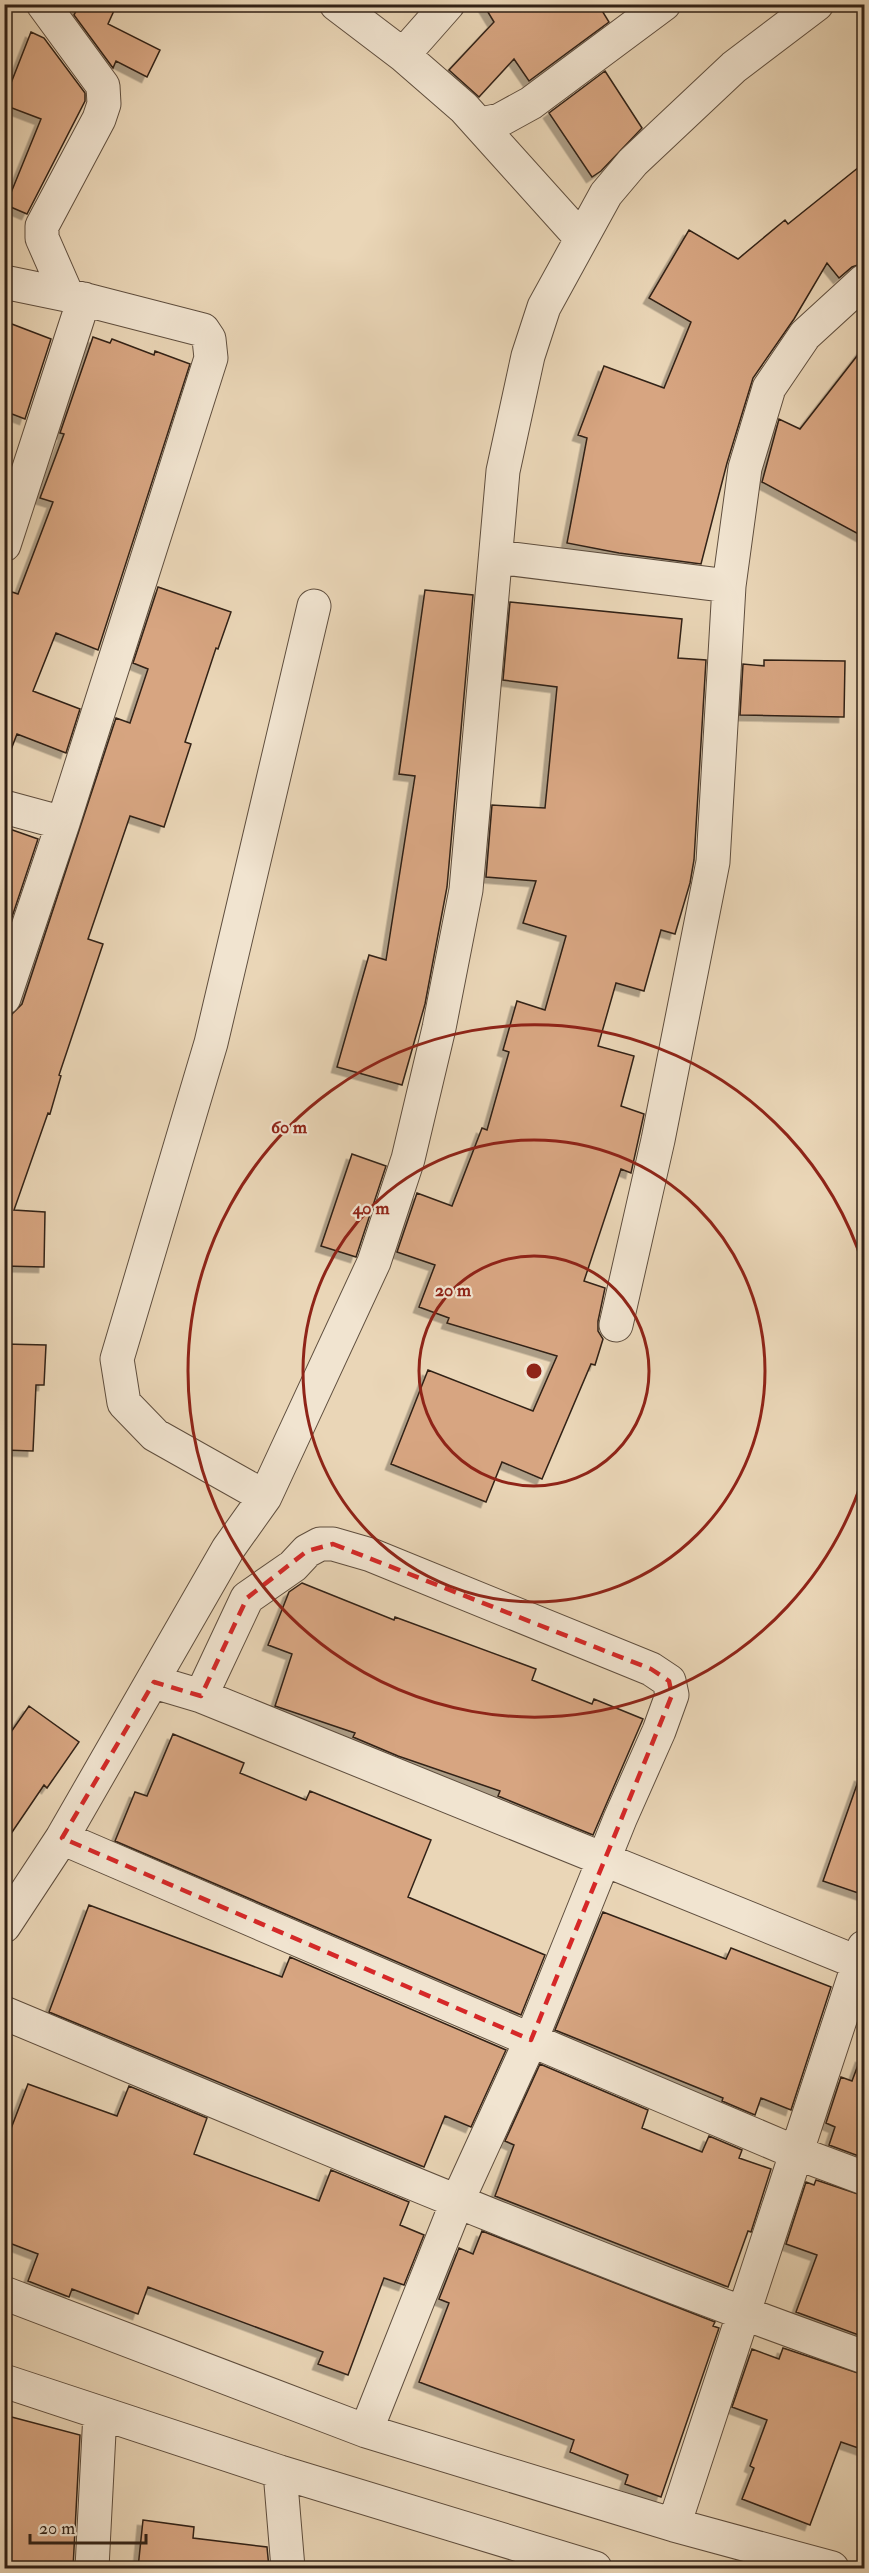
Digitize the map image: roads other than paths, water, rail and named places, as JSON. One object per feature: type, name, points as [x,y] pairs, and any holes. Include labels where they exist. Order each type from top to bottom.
[{"type":"street","points":[[4,545],[76,297],[42,238],[42,226],[99,119],[104,104],[103,86],[43,4]]},
{"type":"street","points":[[336,4],[403,55],[481,124],[581,238]]},
{"type":"street","points":[[403,55],[448,4]]},
{"type":"street","points":[[481,124],[500,120],[531,103],[664,4]]},
{"type":"street","points":[[4,1926],[62,1838],[154,1682],[228,1549],[265,1497],[374,1262],[408,1159],[439,1028],[466,890],[503,471],[528,357],[544,307],[606,194],[633,162],[734,67],[817,4]]},
{"type":"street","points":[[616,1325],[658,1140],[713,862],[729,586],[745,468],[769,388],[805,335],[864,280]]},
{"type":"street","points":[[4,282],[76,297],[203,330],[209,339],[211,358],[63,823],[4,998]]},
{"type":"street","points":[[496,557],[729,586]]},
{"type":"street","points":[[265,1497],[155,1435],[124,1402],[117,1359],[211,1043],[314,606]]},
{"type":"street","points":[[4,807],[63,823]]},
{"type":"street","points":[[201,1696],[247,1598],[293,1566],[307,1551],[320,1544],[333,1544],[371,1555],[630,1660],[662,1674],[669,1681],[672,1695],[659,1731],[603,1860],[531,2040],[457,2202],[366,2431]]},
{"type":"street","points":[[154,1682],[201,1696],[603,1860],[863,1958],[674,2525]]},
{"type":"street","points":[[62,1838],[797,2153],[864,2178]]},
{"type":"street","points":[[4,2013],[457,2202],[745,2315],[864,2357]]},
{"type":"street","points":[[4,2293],[366,2431],[674,2525],[832,2568]]},
{"type":"street","points":[[4,2381],[280,2472],[595,2568]]},
{"type":"street","points":[[92,2568],[100,2413]]},
{"type":"street","points":[[280,2472],[288,2568]]}]
